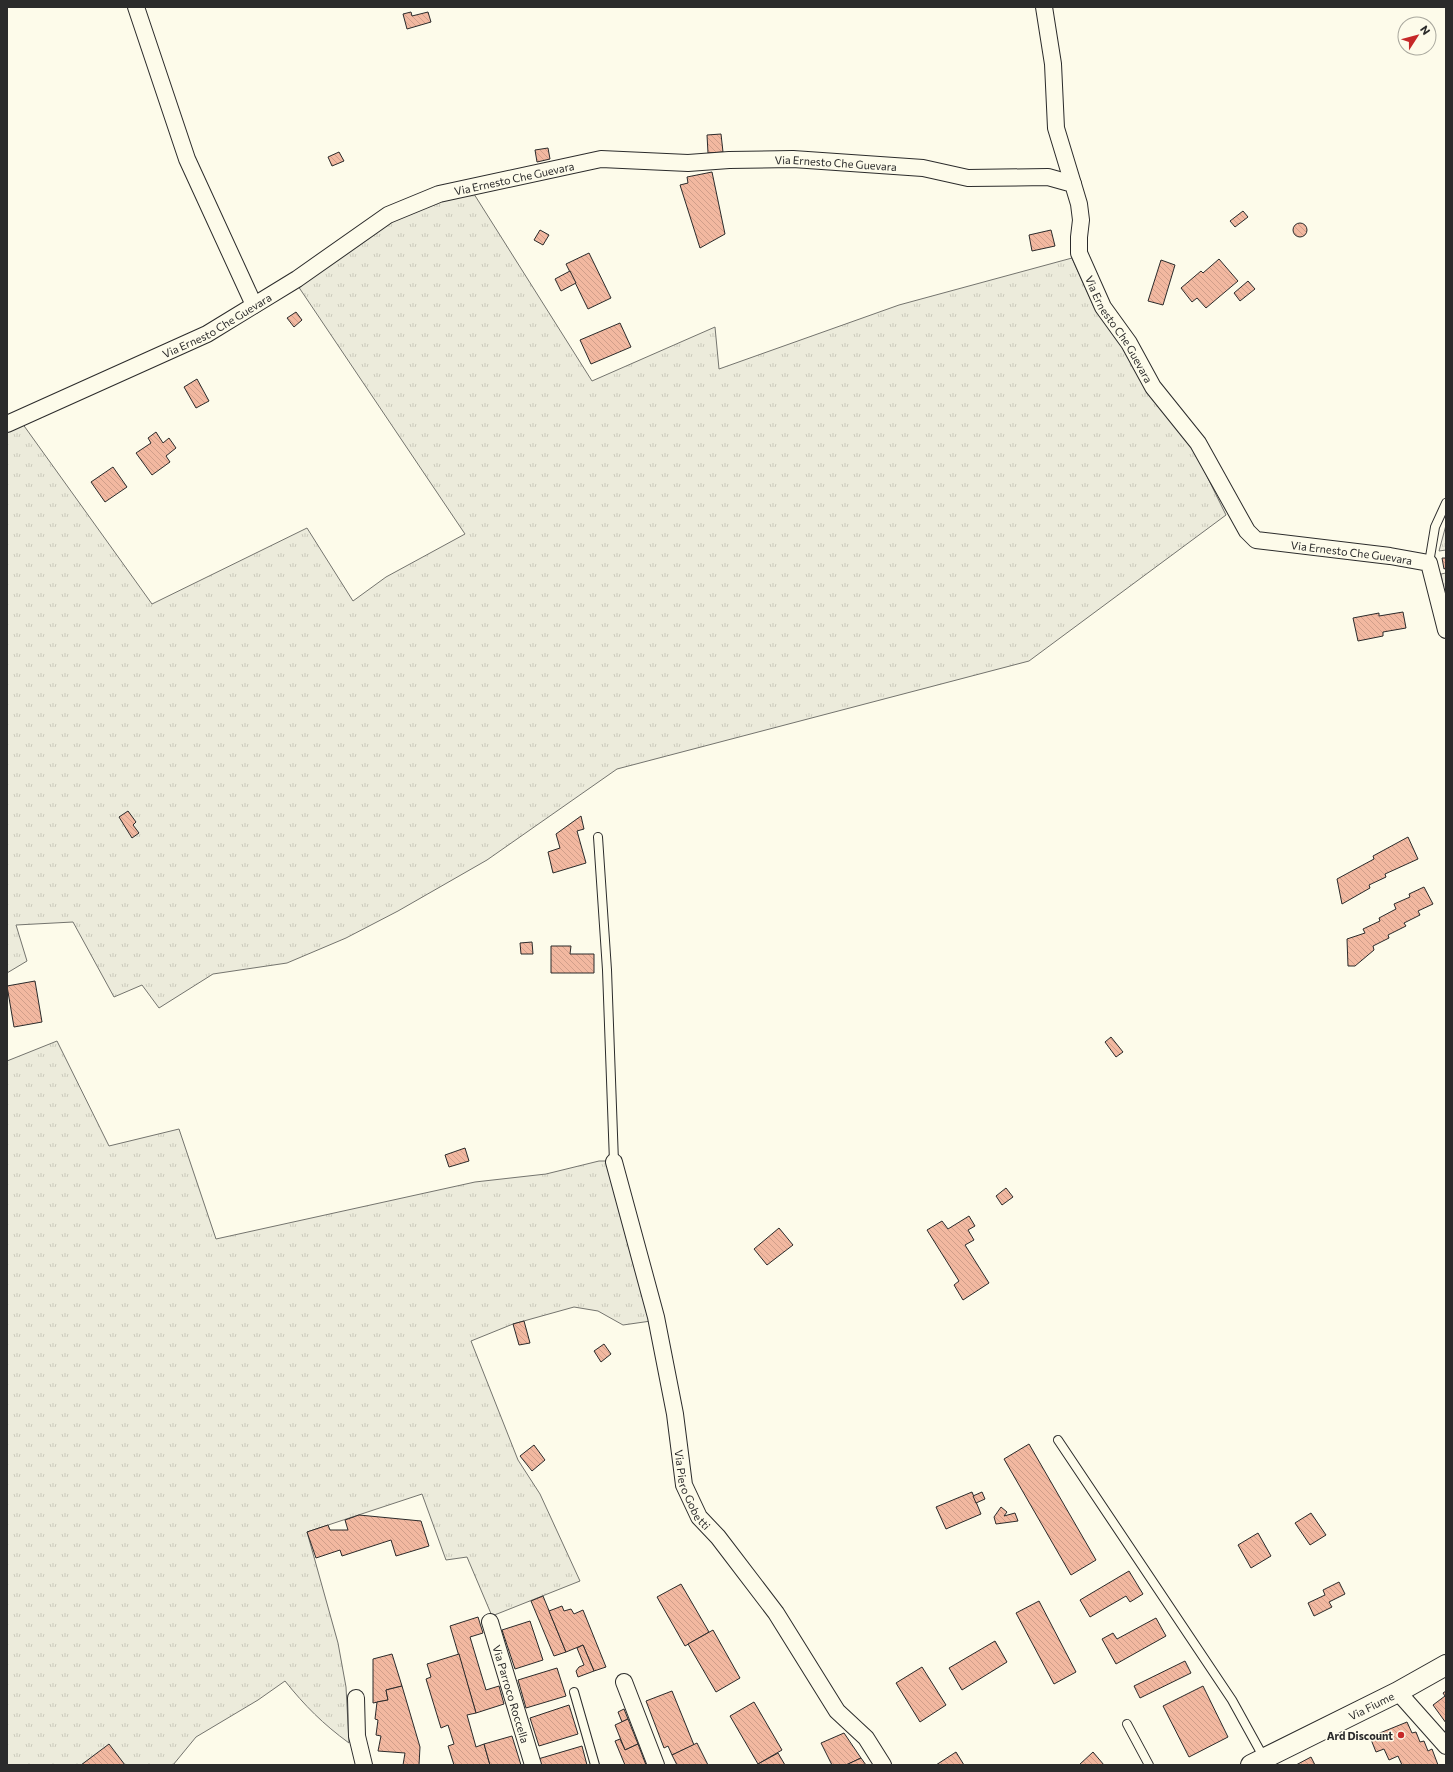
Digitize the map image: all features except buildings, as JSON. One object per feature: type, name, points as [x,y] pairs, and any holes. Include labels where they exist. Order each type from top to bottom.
[{"type":"street","points":[[136,7],[187,159],[254,305]]},
{"type":"street","points":[[1044,7],[1053,64],[1056,128],[1073,184]]},
{"type":"street","name":"Via Ernesto Che Guevara","points":[[7,424],[207,334],[297,279],[388,215],[439,194],[602,159],[688,162],[792,159],[923,168],[968,178],[1048,177],[1073,184],[1079,204],[1081,220],[1079,253],[1103,307],[1129,343],[1153,387],[1198,443],[1247,531],[1256,540],[1390,556],[1429,563]]},
{"type":"street","points":[[1429,563],[1446,630]]},
{"type":"street","name":"Via Piero Gobetti","points":[[614,1162],[656,1317],[674,1414],[684,1485],[699,1517],[718,1537],[776,1613],[836,1711],[866,1738],[883,1765]]},
{"type":"street","name":"Via Parroco Roccella","points":[[490,1622],[533,1765]]},
{"type":"street","name":"Via Fiume","points":[[1258,1762],[1398,1692],[1446,1665]]},
{"type":"street","points":[[624,1682],[656,1765]]},
{"type":"street","points":[[1398,1692],[1446,1746]]},
{"type":"street","points":[[356,1698],[357,1736],[364,1765]]},
{"type":"lane","points":[[1429,563],[1435,527],[1446,503]]},
{"type":"lane","points":[[598,837],[607,970],[614,1162]]},
{"type":"lane","points":[[1058,1440],[1232,1700],[1258,1762]]},
{"type":"lane","points":[[574,1692],[595,1765]]},
{"type":"lane","points":[[1127,1724],[1149,1765]]},
{"type":"green space","points":[[474,194],[592,381],[715,327],[719,369],[899,305],[1072,258],[1094,307],[1124,347],[1194,450],[1226,515],[1029,661],[617,769],[487,860],[398,911],[346,938],[287,963],[213,974],[159,1008],[142,985],[114,997],[73,922],[16,925],[27,961],[7,973],[7,429],[22,423],[152,604],[307,528],[353,601],[386,577],[465,534],[298,286],[392,220],[440,200]]},
{"type":"green space","points":[[1446,525],[1446,550],[1439,551]]},
{"type":"green space","points":[[1446,573],[1446,601],[1441,574]]},
{"type":"green space","points":[[57,1041],[109,1146],[179,1129],[216,1239],[475,1182],[546,1174],[599,1161],[609,1161],[651,1321],[623,1325],[598,1311],[574,1307],[513,1324],[471,1341],[518,1460],[540,1494],[580,1581],[492,1616],[467,1557],[446,1560],[422,1494],[307,1532],[338,1643],[346,1687],[349,1743],[315,1714],[285,1681],[258,1700],[196,1737],[173,1765],[7,1765],[7,1061]]},
{"type":"place","name":"Ard Discount","points":[[1401,1735]]}]
